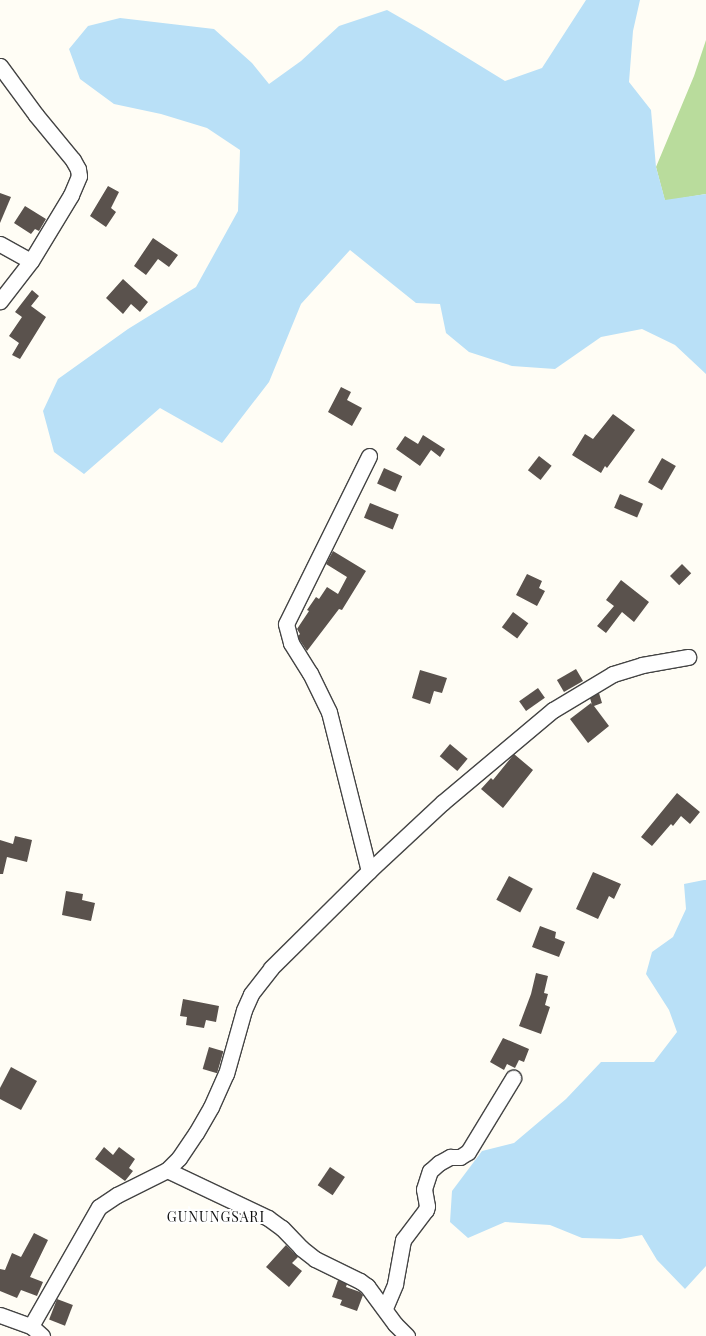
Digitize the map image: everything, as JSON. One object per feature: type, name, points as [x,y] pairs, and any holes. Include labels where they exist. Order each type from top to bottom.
[{"type":"street","points":[[0,66],[36,115],[73,160],[79,173],[79,180],[71,195],[31,261],[0,302]]},
{"type":"street","points":[[0,244],[31,261]]},
{"type":"street","points":[[368,456],[286,624],[291,643],[310,673],[328,712],[369,871]]},
{"type":"street","points":[[31,1326],[99,1207],[117,1195],[167,1170],[179,1158],[196,1133],[211,1107],[226,1074],[244,1010],[261,980],[270,968],[369,871],[442,803],[553,710],[613,674],[642,665],[688,657]]},
{"type":"street","points":[[384,1308],[395,1284],[404,1240],[428,1206],[424,1189],[430,1171],[439,1163],[450,1157],[460,1157],[468,1152],[513,1078]]},
{"type":"street","points":[[167,1170],[268,1218],[282,1228],[301,1248],[315,1259],[367,1286],[395,1324],[407,1336]]},
{"type":"street","points":[[0,1315],[31,1326],[42,1336]]},
{"type":"green space","points":[[706,40],[706,194],[665,201],[656,167],[694,76]]},
{"type":"water","points":[[586,0],[640,0],[633,31],[629,82],[651,110],[656,167],[665,200],[706,194],[706,374],[675,345],[642,329],[601,337],[555,369],[512,366],[469,352],[446,333],[440,304],[416,303],[350,250],[301,304],[269,382],[222,443],[160,408],[84,474],[54,452],[43,411],[58,379],[128,329],[196,287],[238,211],[240,150],[207,128],[161,114],[114,104],[80,79],[69,49],[88,26],[120,18],[214,29],[252,63],[269,84],[301,61],[339,26],[387,10],[505,81],[542,68]]},
{"type":"water","points":[[706,880],[706,1266],[685,1289],[657,1260],[642,1235],[620,1239],[582,1238],[550,1225],[505,1222],[468,1238],[450,1222],[452,1191],[482,1151],[514,1143],[566,1099],[601,1062],[654,1062],[677,1032],[669,1010],[646,974],[652,952],[673,937],[686,909],[684,884]]},
{"type":"building","points":[[108,186],[119,192],[111,208],[116,212],[106,227],[90,216]]},
{"type":"building","points":[[0,193],[11,197],[0,223]]},
{"type":"building","points":[[25,206],[46,219],[39,231],[35,229],[31,234],[14,223]]},
{"type":"building","points":[[153,238],[178,255],[169,267],[158,259],[146,275],[134,266]]},
{"type":"building","points":[[123,279],[148,302],[140,312],[131,304],[123,314],[106,298]]},
{"type":"building","points":[[32,290],[39,296],[31,306],[46,317],[20,359],[12,355],[19,343],[9,336],[22,317],[15,312]]},
{"type":"building","points":[[341,387],[351,392],[347,400],[362,408],[352,426],[328,412]]},
{"type":"building","points":[[613,414],[635,430],[607,468],[605,466],[601,473],[572,455],[585,434],[593,439]]},
{"type":"building","points":[[423,435],[445,449],[440,457],[431,450],[420,466],[396,449],[405,436],[418,444]]},
{"type":"building","points":[[539,456],[552,466],[541,480],[528,470]]},
{"type":"building","points":[[662,458],[676,466],[662,490],[648,482]]},
{"type":"building","points":[[384,468],[402,476],[395,492],[377,484]]},
{"type":"building","points":[[620,494],[643,504],[637,518],[614,508]]},
{"type":"building","points":[[370,503],[399,515],[393,529],[364,518]]},
{"type":"building","points":[[333,551],[366,571],[342,610],[339,609],[307,651],[299,639],[298,636],[300,634],[297,629],[309,611],[307,610],[316,597],[319,599],[327,587],[338,594],[347,577],[326,564]]},
{"type":"building","points":[[682,564],[691,573],[679,585],[670,576]]},
{"type":"building","points":[[527,574],[542,581],[539,588],[545,591],[537,606],[516,595]]},
{"type":"building","points":[[621,580],[649,602],[634,622],[622,612],[606,633],[597,626],[614,606],[606,600]]},
{"type":"building","points":[[513,612],[528,623],[517,639],[502,627]]},
{"type":"building","points":[[576,669],[583,681],[564,692],[557,680]]},
{"type":"building","points":[[420,670],[447,678],[442,693],[434,691],[430,704],[412,698]]},
{"type":"building","points":[[538,688],[545,698],[526,711],[519,701]]},
{"type":"building","points":[[599,693],[602,703],[594,706],[609,726],[588,743],[570,719],[591,703],[592,705],[590,698]]},
{"type":"building","points":[[450,744],[468,759],[457,771],[440,756]]},
{"type":"building","points":[[514,754],[533,770],[503,808],[481,789],[491,778],[493,780]]},
{"type":"building","points":[[677,793],[700,812],[690,824],[681,816],[673,826],[671,824],[652,846],[641,837]]},
{"type":"building","points":[[15,836],[32,840],[27,862],[7,857],[3,874],[0,874],[0,840],[13,844]]},
{"type":"building","points":[[593,872],[621,884],[614,899],[609,896],[598,919],[576,909]]},
{"type":"building","points":[[509,876],[533,889],[520,913],[496,900]]},
{"type":"building","points":[[66,891],[83,894],[82,900],[95,903],[91,921],[62,915]]},
{"type":"building","points":[[540,926],[556,932],[555,938],[565,942],[559,957],[532,947]]},
{"type":"building","points":[[536,973],[548,976],[544,993],[548,994],[545,1005],[550,1007],[541,1034],[519,1026],[531,994]]},
{"type":"building","points":[[183,999],[219,1006],[216,1022],[206,1020],[204,1028],[186,1025],[187,1017],[180,1016]]},
{"type":"building","points":[[503,1038],[529,1049],[524,1062],[519,1060],[515,1068],[507,1064],[504,1070],[490,1062]]},
{"type":"building","points":[[209,1047],[223,1051],[217,1073],[203,1069]]},
{"type":"building","points":[[11,1067],[37,1081],[21,1110],[0,1099],[0,1088]]},
{"type":"building","points":[[104,1147],[113,1155],[119,1147],[135,1159],[129,1168],[133,1171],[125,1181],[95,1159]]},
{"type":"building","points":[[330,1167],[345,1177],[333,1195],[318,1185]]},
{"type":"building","points":[[34,1233],[48,1240],[30,1277],[43,1282],[37,1296],[21,1290],[17,1298],[0,1291],[0,1269],[5,1270],[12,1253],[21,1257]]},
{"type":"building","points":[[286,1245],[298,1257],[292,1263],[302,1271],[289,1287],[266,1267]]},
{"type":"building","points":[[338,1280],[347,1284],[346,1287],[360,1292],[363,1295],[357,1311],[340,1305],[342,1300],[332,1297]]},
{"type":"building","points":[[57,1299],[73,1305],[65,1326],[49,1320]]},
{"type":"district","name":"GUNUNGSARI","points":[[216,1217]]}]
